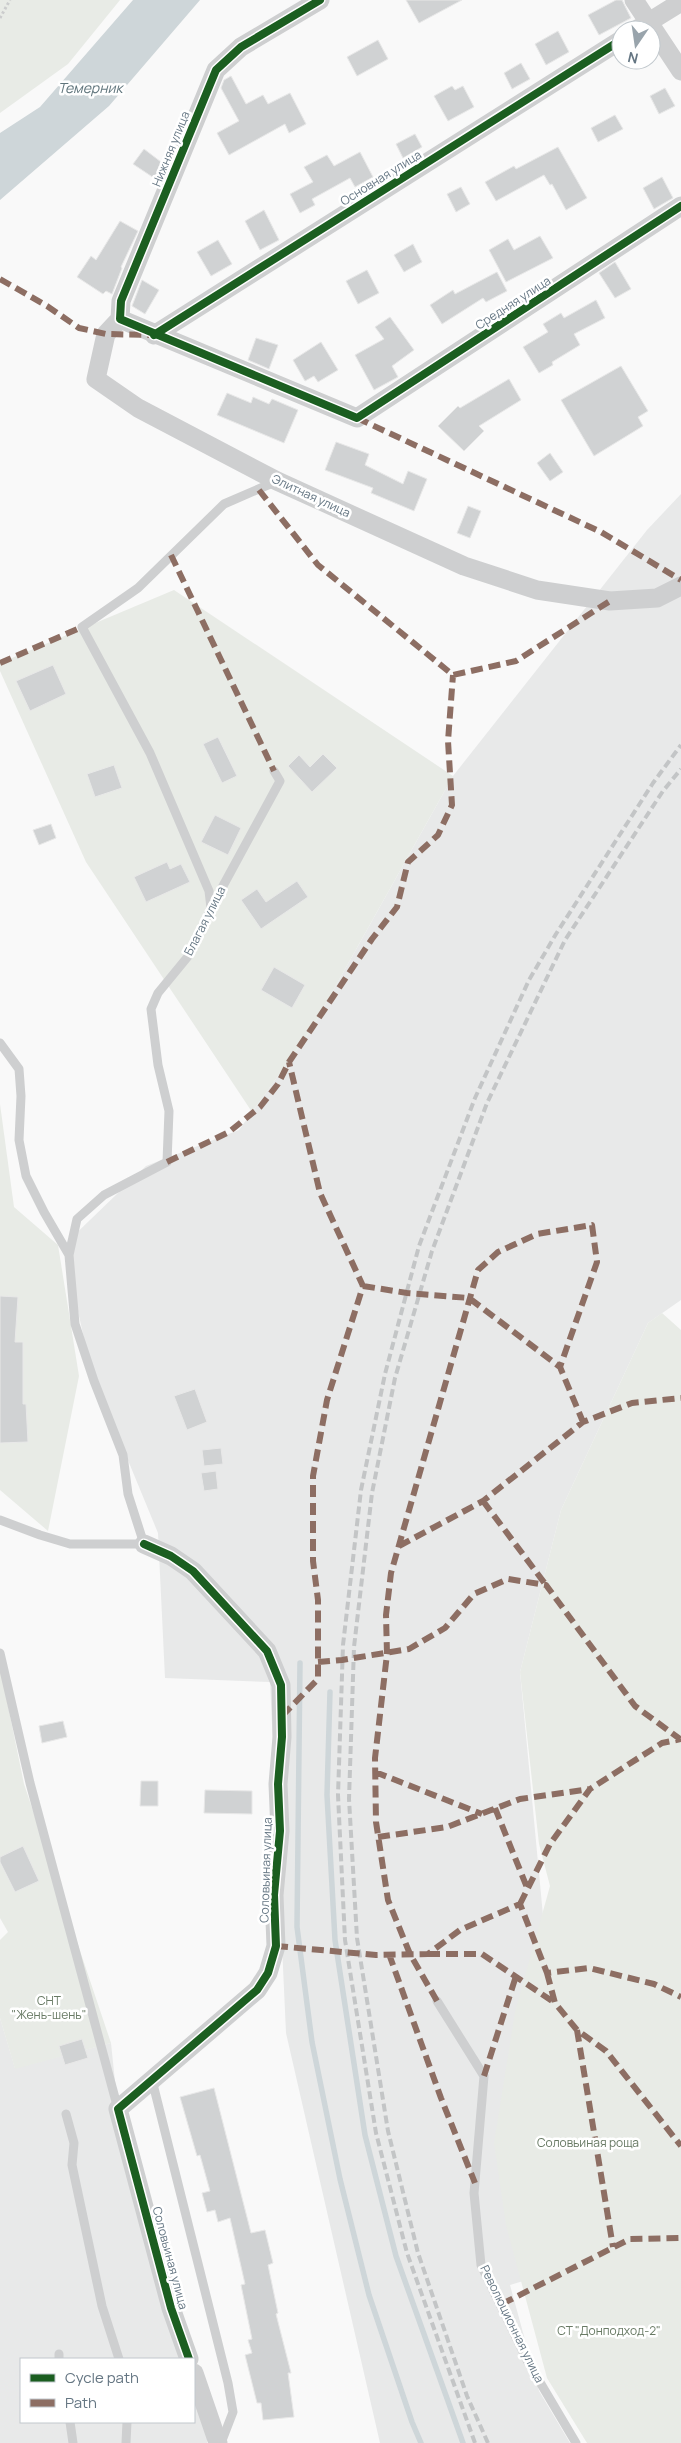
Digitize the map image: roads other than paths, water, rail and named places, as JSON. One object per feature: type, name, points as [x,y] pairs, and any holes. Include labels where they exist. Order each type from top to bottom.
[{"type":"street","name":"Нижняя улица","points":[[120,319],[121,301],[216,70],[241,47],[320,0]]},
{"type":"street","points":[[634,0],[640,20]]},
{"type":"street","points":[[652,20],[681,2]]},
{"type":"street","name":"Основная улица","points":[[154,335],[611,46]]},
{"type":"street","points":[[661,48],[681,71]]},
{"type":"street","name":"Средняя улица","points":[[154,335],[357,418],[681,206]]},
{"type":"street","points":[[120,319],[154,335]]},
{"type":"street","name":"Элитная улица","points":[[120,319],[106,334],[96,379],[138,408],[277,481],[464,566],[537,590],[610,601],[657,598],[681,586]]},
{"type":"street","name":"Соловьиная улица","points":[[144,1544],[171,1556],[193,1571],[267,1651],[280,1685],[282,1716],[278,1784],[280,1832],[274,1895],[276,1946],[268,1973],[257,1990],[118,2109],[171,2308],[189,2358]]},
{"type":"street","points":[[195,2376],[219,2443]]},
{"type":"lane","points":[[210,908],[209,890],[150,753],[82,627],[138,588],[224,504],[277,481]]},
{"type":"lane","name":"Благая улица","points":[[69,1255],[77,1219],[104,1195],[167,1162],[169,1110],[158,1065],[151,1009],[158,993],[190,954],[210,908],[280,781],[274,771]]},
{"type":"lane","points":[[0,1042],[19,1069],[21,1096],[19,1140],[26,1176],[69,1255],[75,1324],[94,1381],[123,1455],[128,1494],[144,1544]]},
{"type":"lane","name":"Соловьиная улица","points":[[0,1520],[70,1544],[144,1544]]},
{"type":"lane","name":"Соловьиная улица","points":[[0,1653],[30,1783],[118,2109]]},
{"type":"lane","name":"Революционная улица","points":[[437,2001],[484,2076],[474,2193],[481,2265],[502,2304],[528,2362],[576,2443]]},
{"type":"lane","points":[[152,2080],[228,2383],[233,2412],[219,2443]]},
{"type":"lane","points":[[66,2114],[74,2143],[72,2164],[102,2306],[119,2358]]},
{"type":"lane","points":[[70,2423],[73,2443]]},
{"type":"lane","points":[[126,2423],[126,2443]]},
{"type":"water","name":"Темерник","points":[[133,0],[200,0],[109,106],[0,200],[0,133],[40,107]]},
{"type":"waterway","points":[[300,1663],[297,1927],[312,2042],[340,2179],[369,2295],[412,2422],[421,2443]]},
{"type":"waterway","points":[[330,1692],[327,1795],[335,1940],[365,2135],[396,2256],[463,2443]]},
{"type":"railway","points":[[475,2443],[407,2253],[376,2133],[345,1940],[338,1795],[343,1645],[361,1490],[385,1374],[419,1246],[475,1098],[529,980],[556,934],[653,783],[681,745]]},
{"type":"railway","points":[[488,2443],[467,2396],[418,2253],[388,2131],[357,1938],[349,1799],[354,1647],[372,1493],[395,1378],[432,1251],[487,1103],[565,940],[663,791],[681,769]]},
{"type":"park label","name":"СНТ \"Жень-шень\"","points":[[49,2008]]},
{"type":"park label","name":"Соловьиная роща","points":[[588,2143]]},
{"type":"park label","name":"СТ \"Донподход-2\"","points":[[609,2331]]}]
